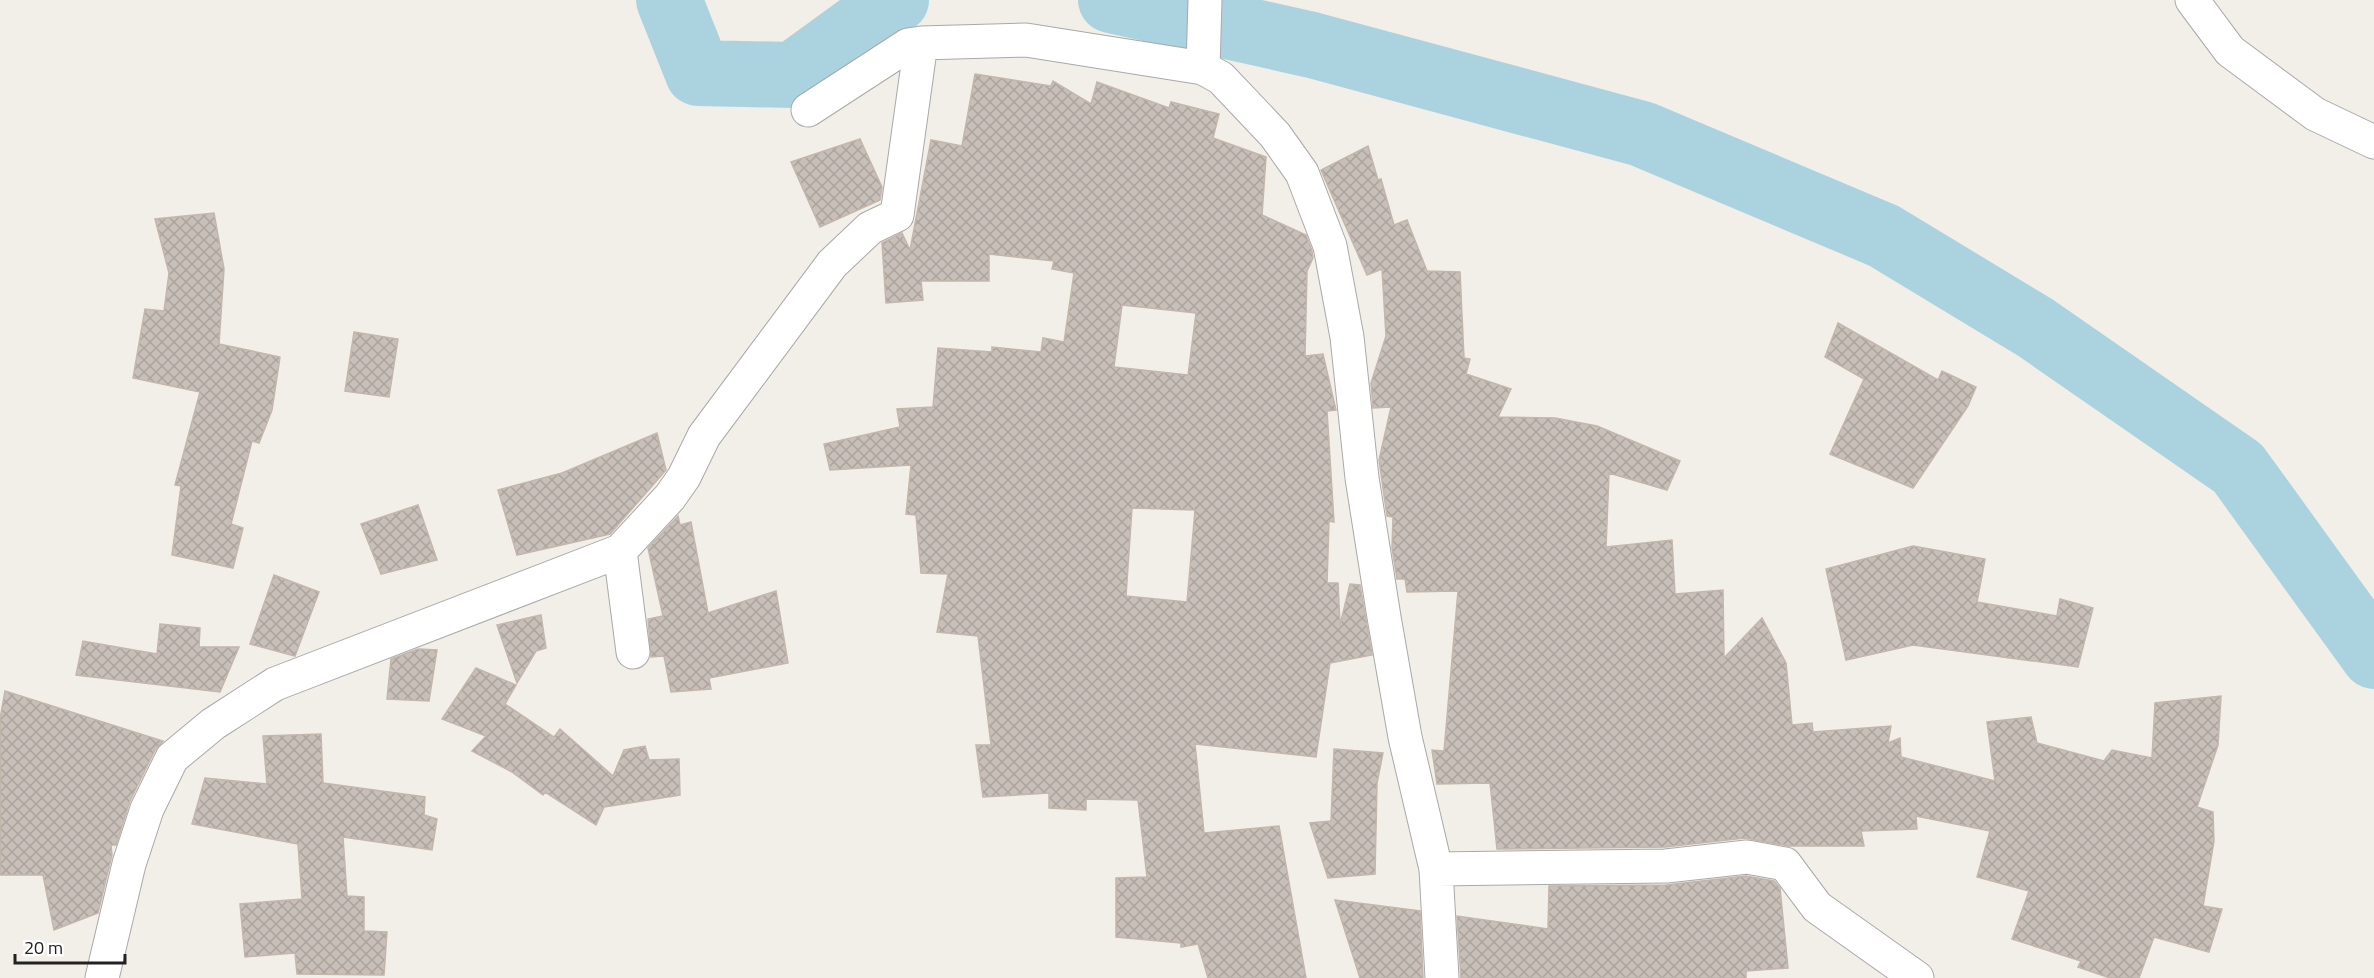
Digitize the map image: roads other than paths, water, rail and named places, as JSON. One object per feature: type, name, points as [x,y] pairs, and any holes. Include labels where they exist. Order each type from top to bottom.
[{"type":"street","points":[[1204,60],[1205,0]]},
{"type":"street","points":[[2192,0],[2230,51],[2315,114],[2374,142]]},
{"type":"street","points":[[808,110],[908,45],[1026,40],[1204,60],[1275,135],[1302,173],[1330,246],[1347,337],[1362,478],[1384,617],[1405,737],[1436,869],[1442,978]]},
{"type":"street","points":[[102,978],[129,864],[147,809],[172,758],[213,724],[275,684],[620,551],[670,497],[684,477],[704,436],[832,264],[870,228],[897,215],[921,43]]},
{"type":"street","points":[[620,551],[633,652]]},
{"type":"street","points":[[1436,869],[1666,866],[1748,857],[1785,864],[1817,907],[1917,978]]},
{"type":"waterway","points":[[669,0],[698,73],[793,75],[896,0]]},
{"type":"waterway","points":[[1111,0],[1312,45],[1642,134],[1884,236],[2036,328],[2238,468],[2374,656]]}]
